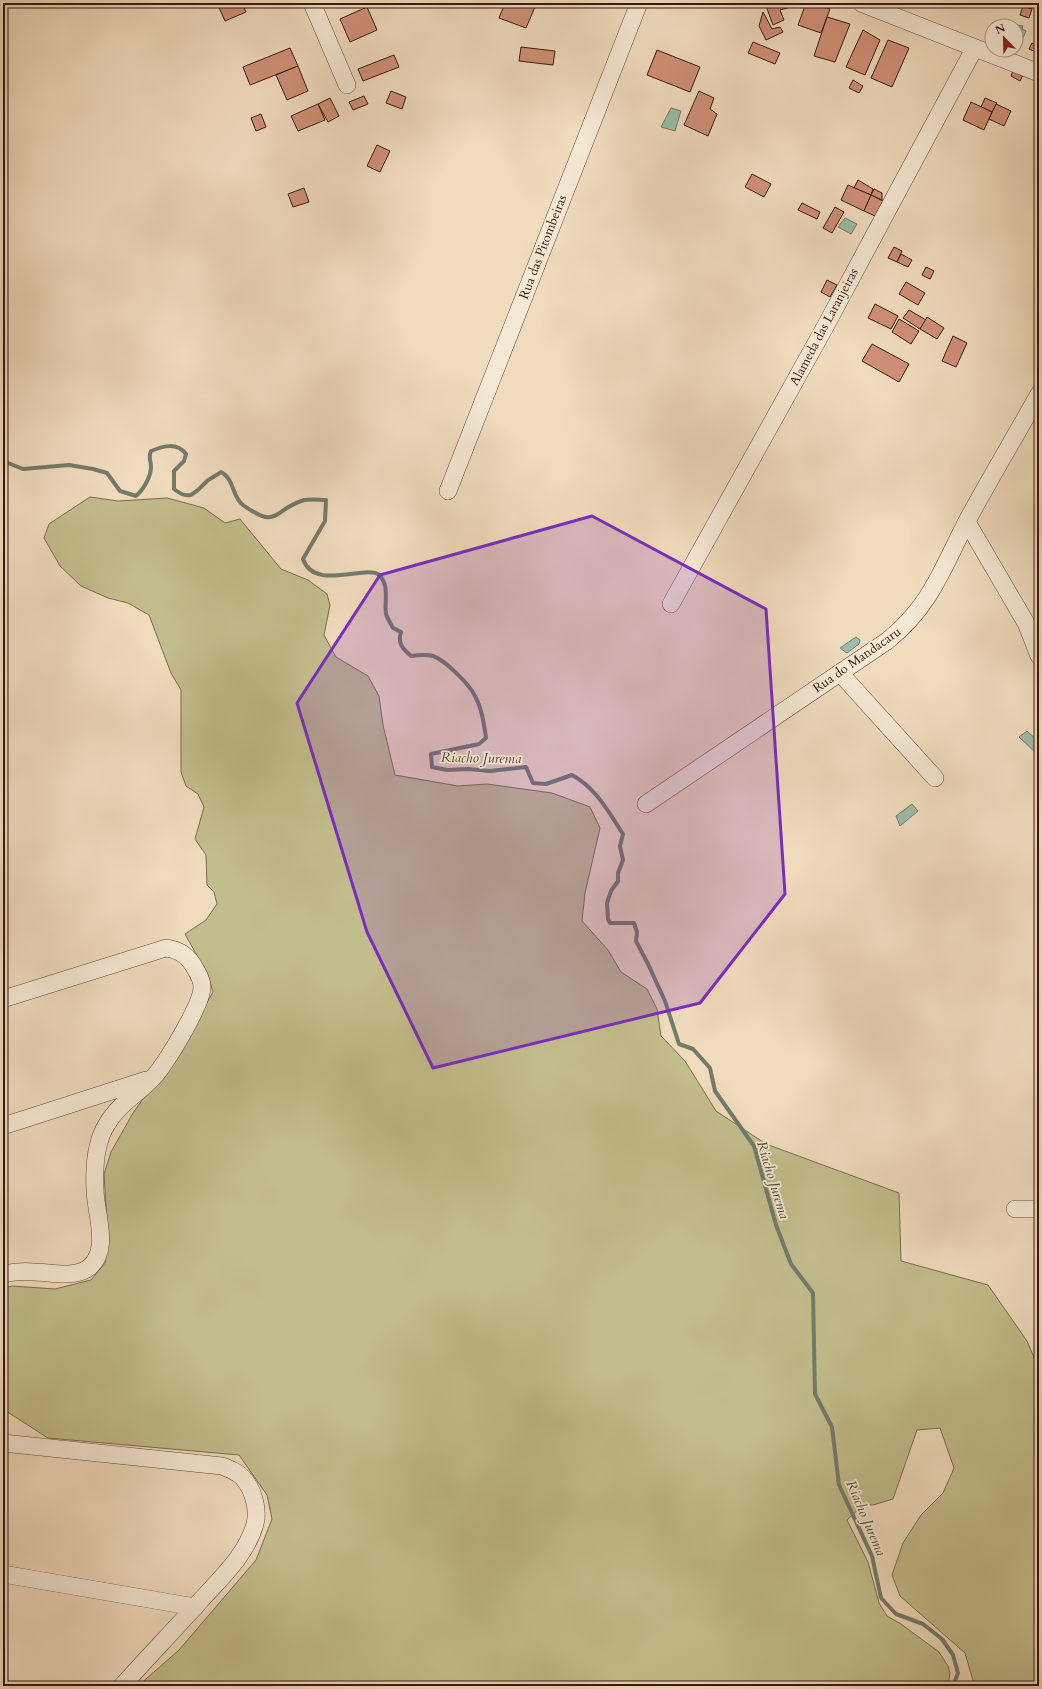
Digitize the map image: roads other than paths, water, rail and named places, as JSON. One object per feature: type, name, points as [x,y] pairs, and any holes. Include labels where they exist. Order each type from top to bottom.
[{"type":"street","points":[[312,3],[348,85]]},
{"type":"street","name":"Rua das Pitombeiras","points":[[448,491],[639,3]]},
{"type":"street","points":[[861,3],[974,49],[1039,73]]},
{"type":"street","name":"Alameda das Laranjeiras","points":[[671,604],[818,340],[974,49]]},
{"type":"street","name":"Rua do Mandacaru","points":[[646,804],[887,641],[914,618],[933,589],[967,522],[1039,394]]},
{"type":"street","points":[[967,522],[1026,624],[1039,656]]},
{"type":"street","points":[[840,673],[935,778]]},
{"type":"street","points":[[3,999],[166,948],[177,950],[193,963],[200,977],[202,987],[199,1001],[187,1026],[152,1078],[118,1109],[100,1137],[95,1189],[101,1240],[98,1257],[87,1269],[70,1274],[33,1272],[3,1274]]},
{"type":"street","points":[[3,1126],[152,1078]]},
{"type":"street","points":[[1015,1209],[1039,1209]]},
{"type":"street","points":[[3,1442],[222,1466],[236,1472],[244,1478],[250,1489],[256,1508],[255,1524],[244,1548],[226,1572],[122,1686]]},
{"type":"street","points":[[3,1574],[195,1607]]},
{"type":"waterway","name":"Riacho Jurema","points":[[3,461],[23,469],[69,465],[93,469],[107,473],[120,491],[136,496],[144,487],[150,475],[151,451],[174,446],[186,454],[184,461],[174,471],[174,489],[184,495],[196,492],[207,481],[221,472],[231,483],[239,502],[255,513],[263,516],[275,516],[286,508],[304,500],[326,500],[325,521],[303,559],[309,569],[318,574],[329,576],[364,572],[379,575],[386,589],[387,616],[393,628],[401,632],[400,643],[403,648],[411,656],[430,655],[444,662],[457,673],[472,691],[479,706],[486,738],[479,744],[431,754],[432,767],[447,770],[468,769],[490,771],[526,767],[533,783],[546,784],[572,775],[595,793],[623,834],[620,846],[623,860],[618,873],[618,881],[611,891],[607,903],[608,919],[610,923],[634,923],[637,932],[636,941],[665,1001],[679,1044],[693,1049],[710,1068],[715,1091],[754,1146],[776,1225],[791,1264],[813,1293],[815,1394],[832,1427],[839,1485],[872,1556],[881,1598],[896,1614],[923,1624],[942,1639],[953,1655],[958,1673],[953,1686]]}]
